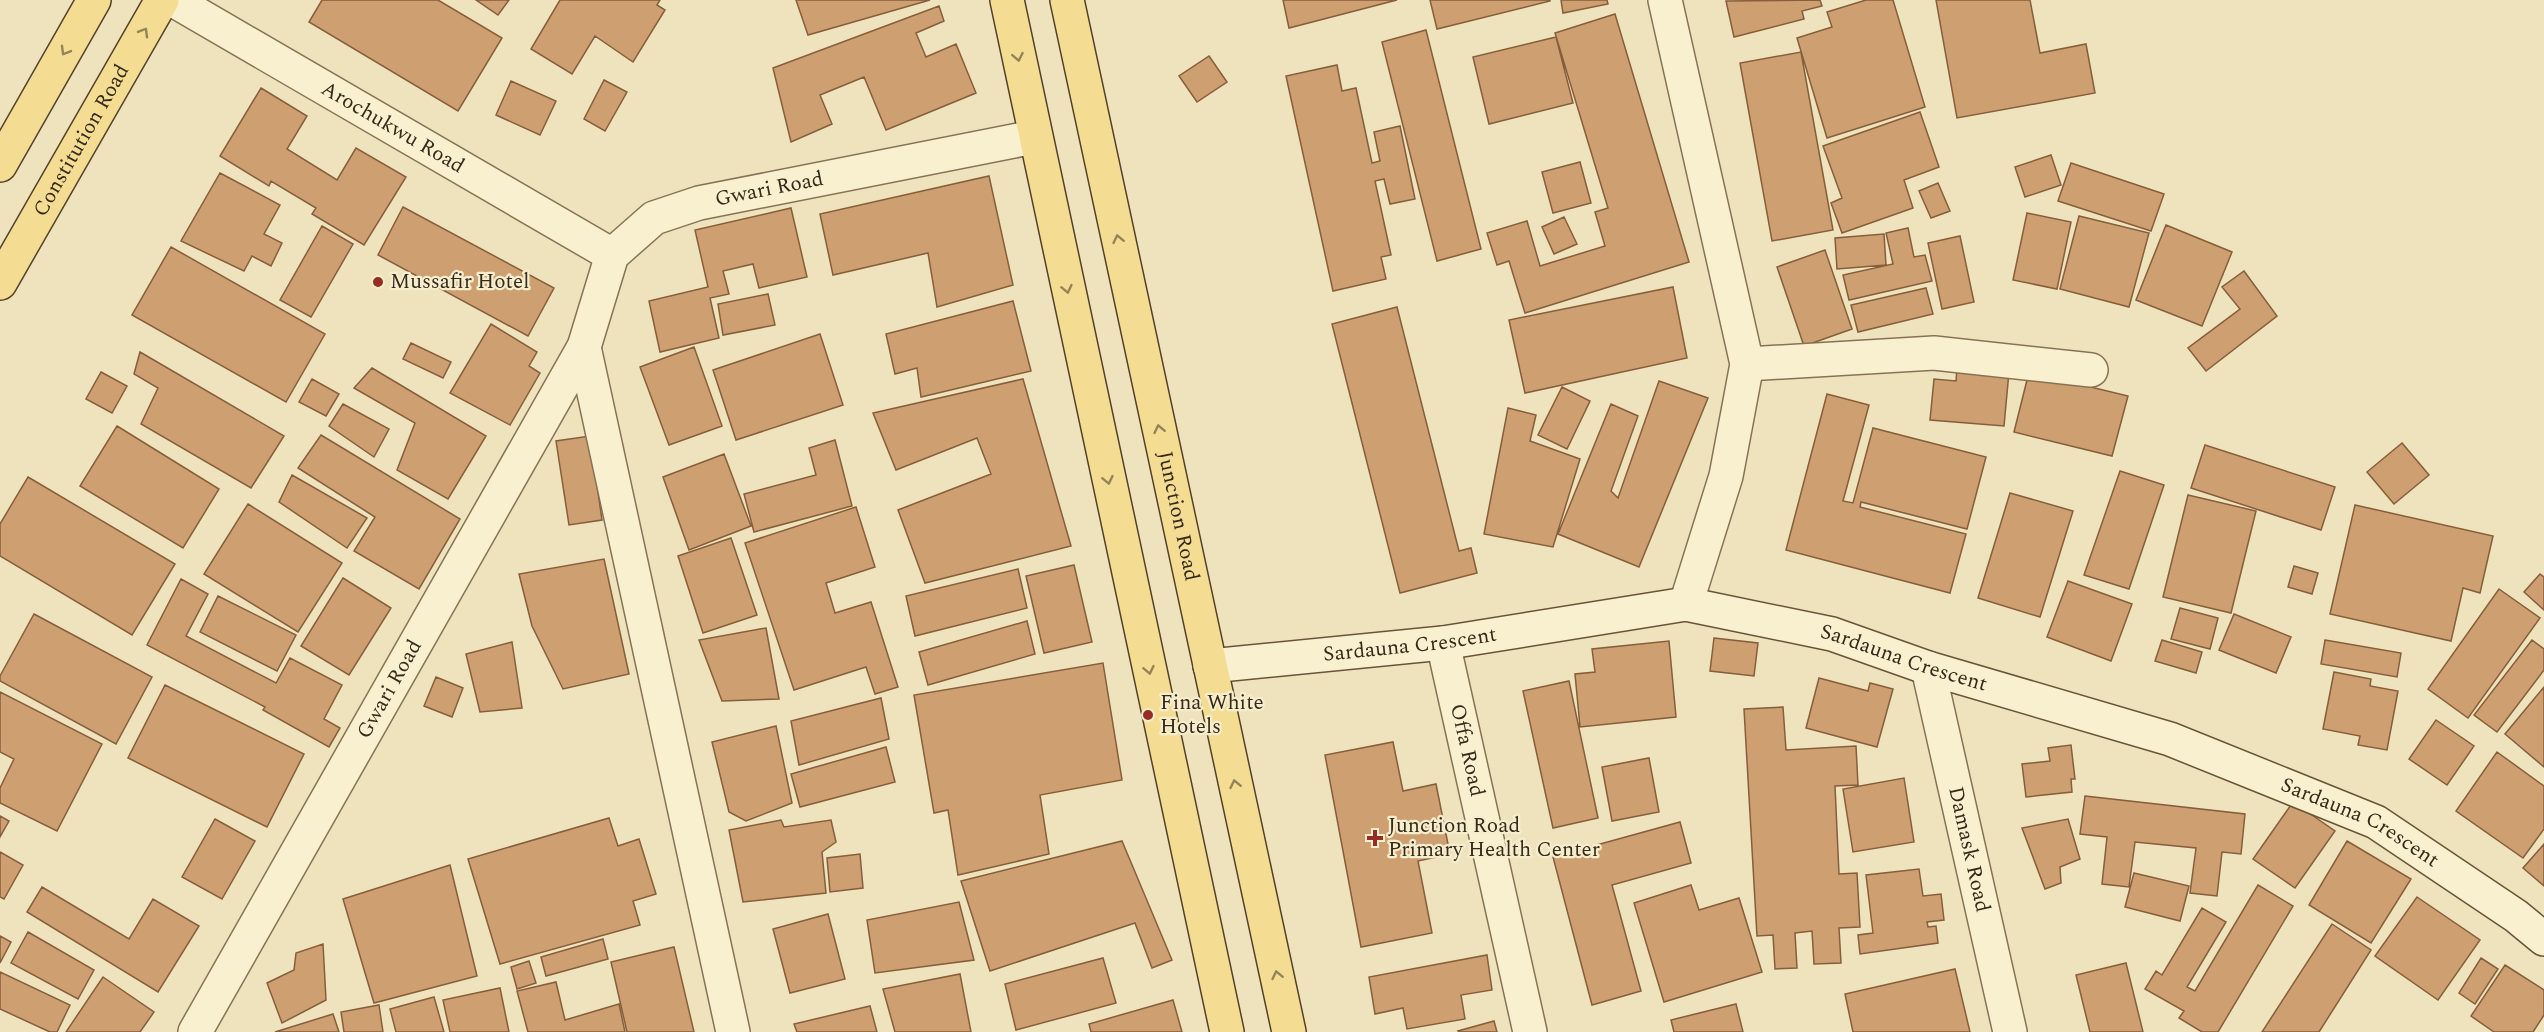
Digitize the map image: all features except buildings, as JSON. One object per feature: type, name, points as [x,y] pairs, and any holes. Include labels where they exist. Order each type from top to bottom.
[{"type":"main road","points":[[0,165],[94,0]]},
{"type":"main road","name":"Constitution Road","points":[[0,283],[162,0]]},
{"type":"main road","points":[[1007,0],[1034,137],[1227,1032]]},
{"type":"main road","name":"Junction Road","points":[[1067,0],[1289,1032]]},
{"type":"street","name":"Arochukwu Road","points":[[173,0],[612,255]]},
{"type":"street","points":[[1665,0],[1747,364],[1726,477],[1686,604]]},
{"type":"street","name":"Gwari Road","points":[[195,1032],[584,347],[612,255],[654,218],[699,203],[1034,137]]},
{"type":"street","name":"Gwari Road","points":[[584,347],[733,1032]]},
{"type":"street","points":[[1747,364],[1934,353],[2091,370]]},
{"type":"street","name":"Sardauna Crescent","points":[[1210,666],[1443,643],[1686,604],[1832,634],[1928,668],[2170,739],[2376,822],[2516,916],[2544,939]]},
{"type":"street","name":"Offa Road","points":[[1443,643],[1530,1032]]},
{"type":"street","name":"Damask Road","points":[[1928,668],[2010,1032]]},
{"type":"place","name":"Mussafir Hotel","points":[[378,282]]},
{"type":"place","name":"Fina White Hotels","points":[[1148,715]]},
{"type":"place","name":"Junction Road Primary Health Center","points":[[1375,838]]}]
